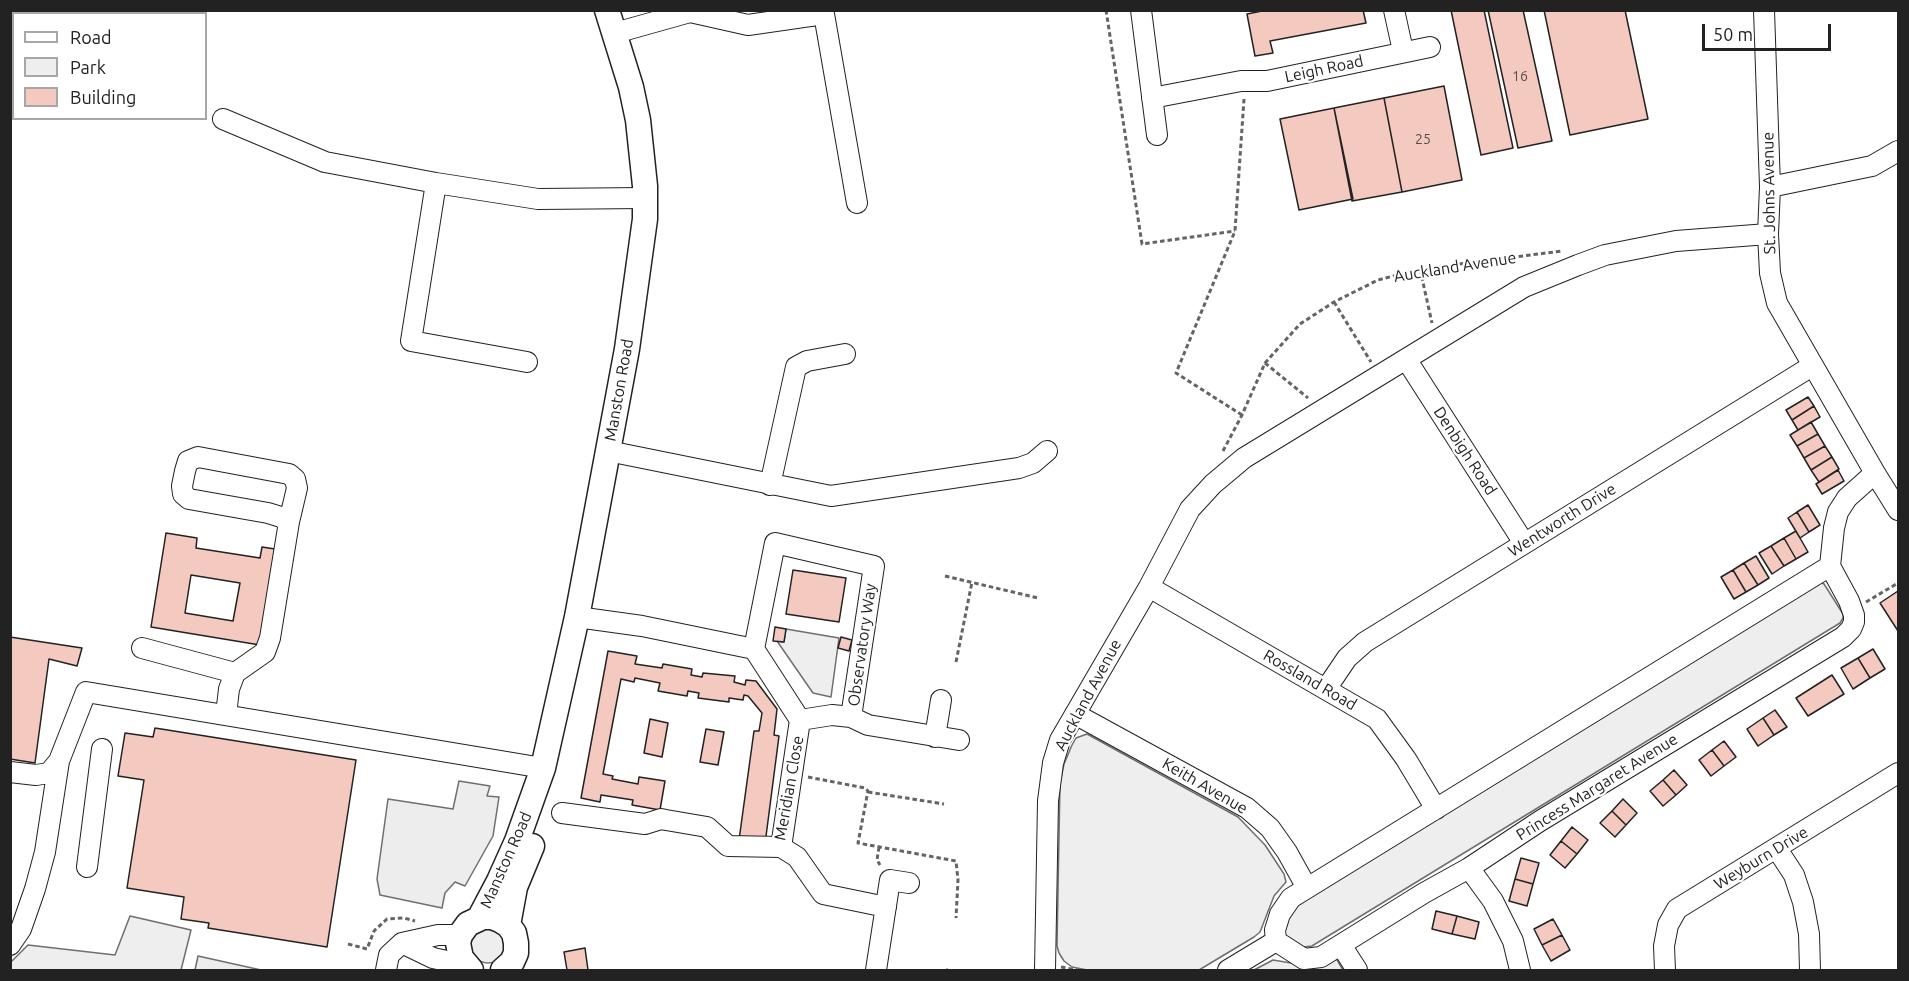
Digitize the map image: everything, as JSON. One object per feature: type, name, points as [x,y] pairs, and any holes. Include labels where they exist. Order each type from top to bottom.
[{"type":"main road","name":"Manston Road","points":[[480,917],[517,841],[543,768],[577,617],[627,349],[645,219],[645,198],[638,120],[631,87],[611,22]]},
{"type":"main road","name":"Manston Road","points":[[508,925],[515,887],[545,809],[543,768]]},
{"type":"main road","name":"Manston Road","points":[[460,935],[468,924],[480,917],[492,917],[508,925],[514,933],[516,943],[516,952],[510,968]]},
{"type":"main road","points":[[460,935],[458,951],[468,968]]},
{"type":"street","points":[[1141,10],[1157,135]]},
{"type":"street","points":[[1394,10],[1403,51]]},
{"type":"street","name":"St. Johns Avenue","points":[[1764,10],[1770,187],[1768,234],[1770,273],[1777,303],[1875,473],[1899,510]]},
{"type":"street","points":[[611,22],[690,12],[748,24],[824,15],[857,203]]},
{"type":"street","name":"Leigh Road","points":[[1152,99],[1245,81],[1266,81],[1430,47]]},
{"type":"street","points":[[223,119],[325,162],[436,183],[538,199],[645,198]]},
{"type":"street","points":[[1770,187],[1872,166],[1899,151]]},
{"type":"street","points":[[436,183],[411,341],[527,362]]},
{"type":"street","name":"Auckland Avenue","points":[[1045,970],[1048,801],[1053,764],[1060,740],[1149,587],[1190,509],[1213,484],[1244,458],[1524,287],[1605,255],[1676,241],[1768,234]]},
{"type":"street","points":[[770,485],[796,367],[807,360],[845,354]]},
{"type":"street","name":"Denbigh Road","points":[[1406,359],[1524,543]]},
{"type":"street","name":"Wentworth Drive","points":[[1326,689],[1347,658],[1365,642],[1812,366]]},
{"type":"street","points":[[608,451],[831,496],[1019,468],[1033,463],[1047,451]]},
{"type":"street","points":[[226,715],[229,689],[235,673],[265,652],[270,638],[289,522],[297,488],[295,479],[289,474],[198,457],[188,461],[182,486],[183,494],[189,499],[268,513],[289,522]]},
{"type":"street","points":[[1851,611],[1849,601],[1830,566],[1834,528],[1838,512],[1847,498],[1875,473]]},
{"type":"street","name":"Observatory Way","points":[[754,649],[775,543],[874,566],[852,717]]},
{"type":"street","points":[[1228,970],[1276,941],[1275,930],[1280,914],[1291,898],[1830,566]]},
{"type":"street","name":"Rossland Road","points":[[1149,587],[1377,719],[1406,759],[1436,809]]},
{"type":"street","name":"Princess Margaret Avenue","points":[[1276,941],[1304,959],[1321,957],[1469,868],[1540,820],[1844,638],[1854,622],[1851,611]]},
{"type":"street","points":[[577,617],[642,626],[754,649]]},
{"type":"street","points":[[142,648],[235,673]]},
{"type":"street","name":"Meridian Close","points":[[562,813],[645,824],[666,819],[707,827],[728,846],[781,847],[800,720],[754,649]]},
{"type":"street","points":[[10,945],[21,929],[35,889],[45,852],[59,761],[86,692],[543,768]]},
{"type":"street","points":[[935,737],[941,700]]},
{"type":"street","name":"Keith Avenue","points":[[1075,714],[1247,808],[1270,828],[1287,852],[1306,888]]},
{"type":"street","name":"Meridian Close","points":[[800,720],[832,715],[852,717],[868,725],[959,740]]},
{"type":"street","points":[[87,867],[102,749]]},
{"type":"street","points":[[10,772],[36,775],[49,773],[59,761]]},
{"type":"street","name":"Weyburn Drive","points":[[1665,970],[1664,946],[1668,925],[1677,909],[1899,773]]},
{"type":"street","points":[[781,847],[797,857],[823,894],[886,907]]},
{"type":"street","points":[[1777,849],[1794,875],[1803,902],[1809,934],[1810,970]]},
{"type":"street","points":[[1469,868],[1493,901],[1513,940],[1520,970]]},
{"type":"street","points":[[876,970],[890,880],[909,883]]},
{"type":"street","points":[[386,970],[389,954],[402,943],[438,934],[460,935]]},
{"type":"street","points":[[402,943],[433,958],[468,968]]},
{"type":"street","points":[[1341,945],[1357,970]]},
{"type":"path","points":[[1106,10],[1142,244],[1235,231]]},
{"type":"path","points":[[1242,415],[1176,373],[1235,231],[1245,81]]},
{"type":"path","name":"Auckland Avenue","points":[[1219,457],[1242,415],[1265,363],[1300,324],[1334,302],[1378,280],[1420,269],[1571,250],[1578,264]]},
{"type":"path","points":[[1420,269],[1436,341]]},
{"type":"path","points":[[1334,302],[1380,375]]},
{"type":"path","points":[[1265,363],[1324,410]]},
{"type":"path","points":[[945,576],[1038,598]]},
{"type":"path","points":[[956,662],[972,582]]},
{"type":"path","points":[[1851,611],[1899,584]]},
{"type":"path","points":[[792,774],[865,788],[868,791],[944,804]]},
{"type":"path","points":[[868,791],[858,843],[956,861],[958,880],[956,918]]},
{"type":"green space","points":[[1820,582],[1824,584],[1843,614],[1840,623],[1312,946],[1303,947],[1286,936],[1282,927],[1287,910]]},
{"type":"green space","points":[[786,629],[839,638],[831,697],[813,693],[777,641],[784,642]]},
{"type":"green space","points":[[1087,734],[1238,817],[1265,845],[1284,874],[1286,882],[1274,896],[1260,932],[1199,970],[1087,970],[1072,967],[1064,961],[1057,946],[1060,783],[1064,764],[1072,745],[1076,738]]},
{"type":"green space","points":[[130,916],[191,930],[181,970],[11,970],[11,962],[28,945],[115,955]]},
{"type":"green space","points":[[488,929],[500,934],[505,946],[500,958],[488,963],[476,958],[471,946],[476,934]]},
{"type":"green space","points":[[1336,958],[1343,970],[1254,970],[1273,960],[1303,965]]},
{"type":"shaded area","points":[[459,781],[490,786],[487,796],[499,797],[493,836],[465,886],[455,882],[445,893],[442,908],[380,895],[377,879],[388,799],[453,809]]},
{"type":"shaded area","points":[[198,956],[261,970],[195,970]]},
{"type":"building","points":[[1267,10],[1363,10],[1366,23],[1270,41],[1273,53],[1255,56],[1247,14]]},
{"type":"building","points":[[1451,10],[1484,10],[1513,148],[1481,155]]},
{"type":"building","points":[[1488,10],[1523,10],[1552,141],[1518,148]]},
{"type":"building","points":[[1544,10],[1625,10],[1648,119],[1570,135]]},
{"type":"building","points":[[1444,86],[1462,180],[1402,192],[1384,98]]},
{"type":"building","points":[[1384,98],[1402,192],[1352,201],[1334,108]]},
{"type":"building","points":[[1334,108],[1353,199],[1299,210],[1280,119]]},
{"type":"building","points":[[1808,397],[1814,406],[1792,420],[1786,410]]},
{"type":"building","points":[[1814,406],[1820,417],[1798,430],[1792,420]]},
{"type":"building","points":[[1811,422],[1818,434],[1797,446],[1790,435]]},
{"type":"building","points":[[1818,434],[1825,446],[1804,458],[1797,446]]},
{"type":"building","points":[[1825,446],[1832,457],[1811,470],[1804,458]]},
{"type":"building","points":[[1832,457],[1839,469],[1819,482],[1811,470]]},
{"type":"building","points":[[1838,470],[1844,481],[1822,494],[1816,484]]},
{"type":"building","points":[[1808,505],[1820,525],[1809,532],[1797,512]]},
{"type":"building","points":[[1797,512],[1809,532],[1800,538],[1788,518]]},
{"type":"building","points":[[1796,531],[1808,552],[1796,559],[1784,538]]},
{"type":"building","points":[[166,533],[197,538],[196,548],[260,558],[262,547],[275,549],[260,645],[151,627]],"holes":[[[191,575],[240,583],[233,621],[185,613]]]},
{"type":"building","points":[[1784,538],[1796,559],[1784,566],[1771,546]]},
{"type":"building","points":[[1771,546],[1784,566],[1772,574],[1759,553]]},
{"type":"building","points":[[1756,556],[1769,578],[1758,585],[1744,563]]},
{"type":"building","points":[[1744,563],[1758,585],[1746,592],[1733,570]]},
{"type":"building","points":[[793,570],[846,578],[839,622],[786,614]]},
{"type":"building","points":[[1733,570],[1746,592],[1734,599],[1721,577]]},
{"type":"building","points":[[1898,591],[1898,631],[1880,603]]},
{"type":"building","points":[[775,627],[786,629],[784,642],[773,641]]},
{"type":"building","points":[[10,637],[82,648],[77,666],[49,659],[35,763],[10,759]]},
{"type":"building","points":[[841,637],[852,640],[849,651],[838,648]]},
{"type":"building","points":[[1873,649],[1885,669],[1870,678],[1858,658]]},
{"type":"building","points":[[608,651],[637,656],[635,664],[662,668],[663,664],[692,669],[691,675],[702,677],[703,673],[735,676],[734,682],[745,685],[746,680],[756,681],[777,709],[774,735],[779,736],[765,844],[739,840],[754,731],[759,731],[762,713],[748,696],[744,695],[743,700],[729,698],[729,702],[698,698],[699,693],[688,691],[687,696],[658,691],[660,683],[635,678],[634,682],[621,679],[603,774],[613,776],[612,779],[638,784],[639,777],[665,781],[660,810],[632,805],[633,800],[601,795],[600,802],[581,798]]},
{"type":"building","points":[[1858,658],[1870,678],[1853,689],[1841,668]]},
{"type":"building","points":[[1832,675],[1844,694],[1808,716],[1796,698]]},
{"type":"building","points":[[1775,710],[1787,727],[1774,735],[1763,718]]},
{"type":"building","points":[[1763,718],[1774,735],[1758,746],[1747,729]]},
{"type":"building","points":[[650,719],[668,723],[662,757],[644,753]]},
{"type":"building","points":[[155,728],[356,760],[327,947],[208,928],[209,923],[181,919],[184,897],[127,888],[144,780],[118,776],[125,733],[153,737]]},
{"type":"building","points":[[706,729],[724,732],[718,765],[700,762]]},
{"type":"building","points":[[1724,741],[1736,757],[1724,766],[1712,750]]},
{"type":"building","points":[[1712,750],[1724,766],[1711,776],[1699,760]]},
{"type":"building","points":[[1674,770],[1687,785],[1676,795],[1663,780]]},
{"type":"building","points":[[1663,780],[1676,795],[1663,806],[1650,791]]},
{"type":"building","points":[[1623,799],[1637,813],[1626,825],[1612,811]]},
{"type":"building","points":[[1612,811],[1626,825],[1615,837],[1600,823]]},
{"type":"building","points":[[1572,827],[1588,840],[1577,854],[1561,841]]},
{"type":"building","points":[[1561,841],[1577,854],[1565,868],[1550,855]]},
{"type":"building","points":[[1521,858],[1539,863],[1533,884],[1515,879]]},
{"type":"building","points":[[1515,879],[1533,884],[1527,906],[1509,901]]},
{"type":"building","points":[[1436,911],[1457,916],[1452,934],[1432,929]]},
{"type":"building","points":[[1457,916],[1479,922],[1475,939],[1452,934]]},
{"type":"building","points":[[1553,919],[1562,935],[1542,945],[1534,929]]},
{"type":"building","points":[[1562,935],[1570,950],[1551,961],[1542,945]]},
{"type":"building","points":[[585,948],[588,970],[567,970],[564,952]]}]
